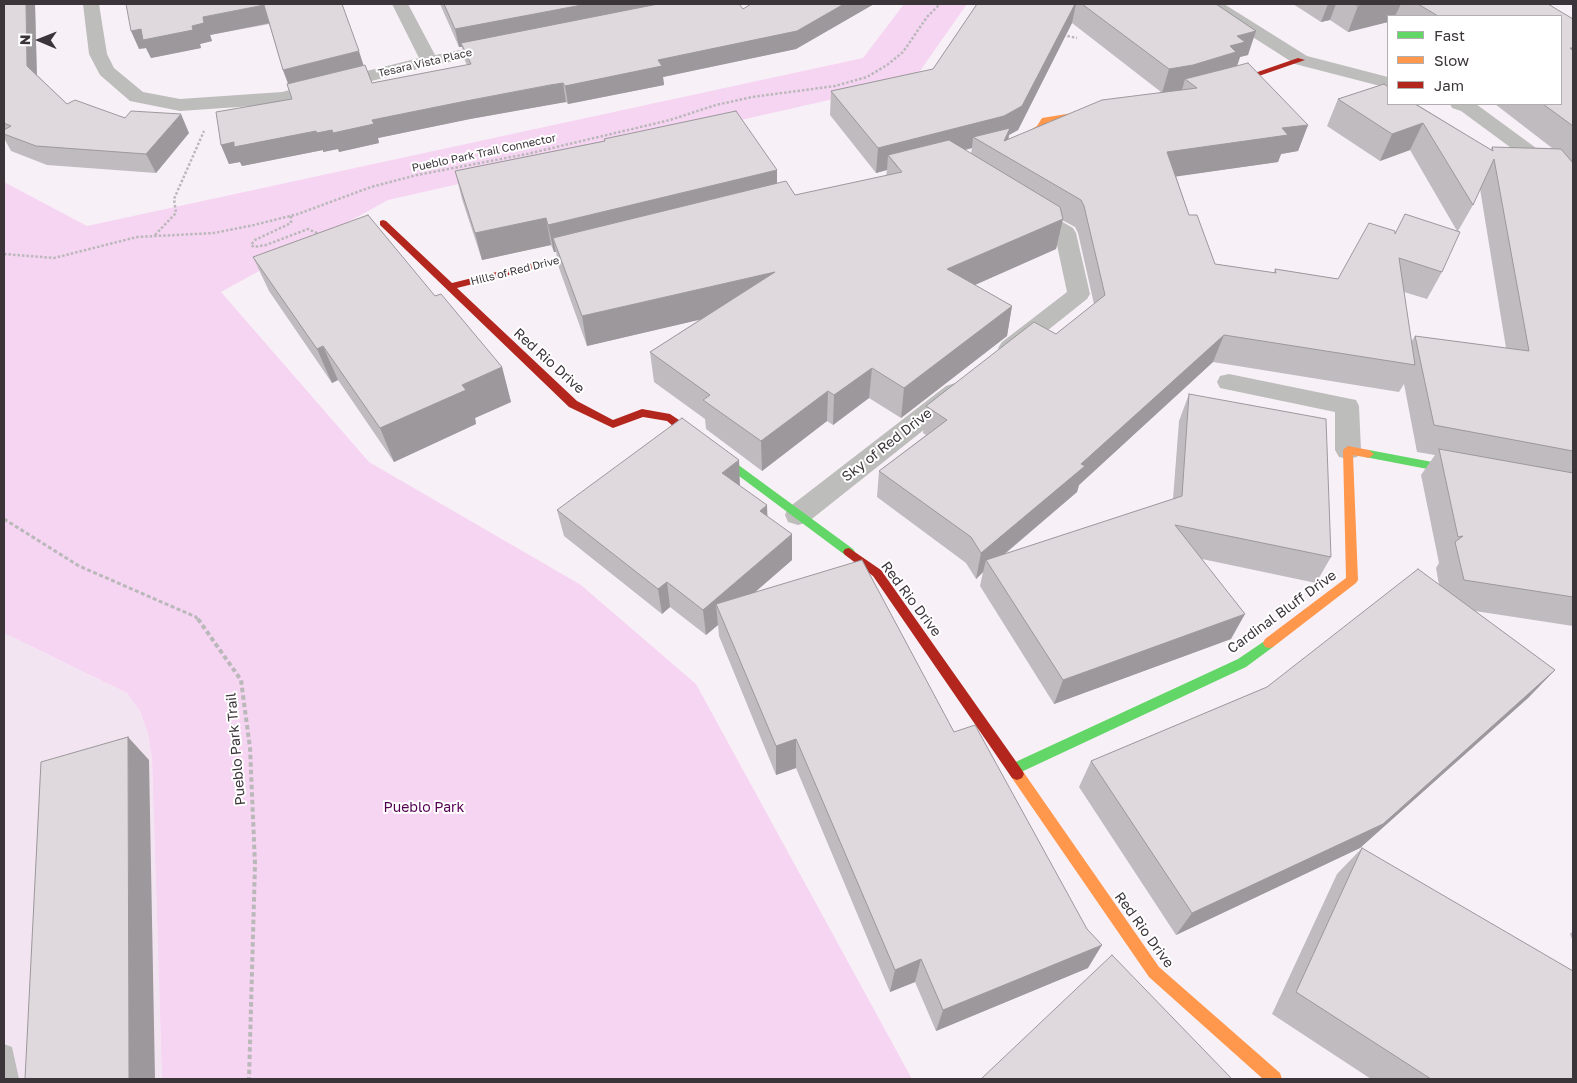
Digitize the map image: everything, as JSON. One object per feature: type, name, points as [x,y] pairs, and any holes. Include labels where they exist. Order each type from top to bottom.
[{"type":"street","name":"Tesara Vista Place","points":[[92,4],[98,54],[106,71],[138,97],[180,105],[221,104],[282,98],[429,61],[514,44]]},
{"type":"street","points":[[400,4],[429,61]]},
{"type":"street","points":[[1213,4],[1301,60],[1387,83]]},
{"type":"street","points":[[1213,89],[1291,65],[1301,60]]},
{"type":"street","points":[[1464,105],[1468,106],[1556,171],[1573,194]]},
{"type":"street","points":[[1000,148],[1008,146],[1040,128],[1045,120],[1112,109]]},
{"type":"street","points":[[993,362],[1079,294],[1066,233],[1006,197]]},
{"type":"street","name":"Red Rio Drive","points":[[383,223],[573,404],[613,424],[642,413],[670,418],[877,573],[1154,972],[1274,1079]]},
{"type":"street","name":"Hills of Red Drive","points":[[449,287],[603,248]]},
{"type":"street","name":"Sky of Red Drive","points":[[798,515],[970,380]]},
{"type":"street","points":[[1229,382],[1347,406],[1348,450],[1476,474]]},
{"type":"street","name":"Cardinal Bluff Drive","points":[[1014,770],[1242,662],[1352,580],[1348,450]]},
{"type":"lane","points":[[4,1055],[8,1079]]},
{"type":"path","name":"Pueblo Park Trail Connector","points":[[4,254],[22,257],[54,258],[137,238],[214,233],[291,216],[371,187],[417,175],[527,154],[670,120],[725,103],[835,86],[867,77],[887,65],[903,52],[927,17],[940,4]]},
{"type":"path","points":[[1059,35],[1077,38]]},
{"type":"path","points":[[155,236],[176,213],[174,199],[189,161],[221,104]]},
{"type":"path","points":[[291,216],[291,223],[256,240],[251,245],[254,247],[266,245],[308,229],[321,235]]},
{"type":"path","name":"Pueblo Park Trail","points":[[4,520],[79,566],[196,617],[241,680],[250,748],[255,864],[249,1079]]},
{"type":"shaded area","points":[[4,633],[127,693],[140,711],[148,734],[152,759],[162,1079],[4,1079]]},
{"type":"green space","name":"Pueblo Park","points":[[904,4],[967,4],[913,81],[388,200],[221,292],[369,462],[581,585],[696,684],[912,1079],[162,1079],[152,759],[148,734],[140,711],[127,693],[4,633],[4,182],[87,226],[863,58]]},
{"type":"building","points":[[4,4],[26,4],[27,66],[67,104],[75,100],[125,118],[131,111],[181,114],[146,154],[36,146],[4,134],[4,130],[11,126],[4,123]]},
{"type":"building","points":[[126,4],[342,4],[359,51],[283,70],[264,5],[203,17],[204,23],[192,26],[193,30],[143,40],[141,29],[131,31]]},
{"type":"building","points":[[444,4],[587,4],[455,29]]},
{"type":"building","points":[[658,4],[739,4],[743,9],[751,4],[844,4],[797,31],[658,60],[662,66],[565,86],[563,83],[550,85],[372,120],[374,124],[333,133],[332,130],[317,133],[316,131],[234,147],[234,142],[221,145],[216,112],[292,99],[287,84],[365,65],[372,83],[471,64],[461,43]]},
{"type":"building","points":[[977,4],[1075,4],[1022,106],[1004,116],[878,148],[831,91],[933,69]]},
{"type":"building","points":[[1082,4],[1216,4],[1256,31],[1237,36],[1245,42],[1230,46],[1236,52],[1193,65],[1169,69]]},
{"type":"building","points":[[1418,4],[1548,4],[1573,19],[1573,48],[1570,48],[1573,51],[1573,126],[1544,105],[1562,105],[1562,15],[1436,15]]},
{"type":"building","points":[[1248,63],[1308,125],[1282,128],[1288,135],[1167,152],[1189,215],[1197,215],[1215,264],[1276,273],[1275,269],[1338,279],[1369,223],[1395,231],[1395,234],[1405,214],[1460,232],[1442,272],[1399,258],[1415,365],[1224,335],[1081,464],[1085,466],[981,553],[971,537],[879,471],[947,420],[926,406],[1034,322],[1056,334],[1105,295],[1081,200],[973,137],[1010,128],[1004,141],[1102,100],[1197,88],[1185,79]]},
{"type":"building","points":[[1384,84],[1387,86],[1387,105],[1417,105],[1493,151],[1492,147],[1561,149],[1573,163],[1573,451],[1434,425],[1415,336],[1529,351],[1494,159],[1473,205],[1423,123],[1392,134],[1338,99]]},
{"type":"building","points":[[736,111],[777,170],[548,225],[546,218],[475,233],[455,171],[605,141],[604,139]]},
{"type":"building","points":[[949,140],[1060,207],[1063,219],[947,269],[1012,306],[904,388],[872,368],[834,395],[828,391],[761,441],[703,400],[710,395],[650,352],[775,272],[582,316],[553,238],[786,181],[795,195],[902,172],[888,155]]},
{"type":"building","points":[[368,215],[435,296],[441,294],[502,367],[462,385],[466,390],[380,428],[323,346],[317,349],[253,257]]},
{"type":"building","points":[[1189,394],[1326,419],[1331,557],[1175,525],[1245,614],[1063,680],[986,560],[1182,496]]},
{"type":"building","points":[[682,418],[739,460],[722,473],[767,505],[760,511],[792,534],[703,610],[667,582],[658,589],[557,510]]},
{"type":"building","points":[[1439,449],[1573,473],[1573,597],[1464,580],[1455,542],[1463,536],[1458,537]]},
{"type":"building","points":[[862,560],[954,732],[975,725],[1087,929],[1102,945],[943,1010],[921,959],[895,970],[796,739],[776,746],[716,604]]},
{"type":"building","points":[[1418,569],[1555,670],[1383,824],[1192,913],[1091,761],[1267,687]]},
{"type":"building","points":[[128,737],[129,1079],[25,1079],[41,762]]},
{"type":"building","points":[[1362,848],[1573,971],[1573,1079],[1431,1079],[1296,992]]},
{"type":"building","points":[[1112,955],[1232,1079],[981,1079]]},
{"type":"traffic: fast","points":[[684,429],[849,552]]},
{"type":"traffic: fast","points":[[1369,454],[1464,472]]},
{"type":"traffic: fast","points":[[1014,769],[1242,663],[1269,643]]},
{"type":"traffic: slow","points":[[1009,145],[1040,128],[1045,120],[1097,111]]},
{"type":"traffic: slow","points":[[1269,643],[1352,580],[1348,450],[1369,454]]},
{"type":"traffic: slow","points":[[1017,774],[1154,972],[1274,1079]]},
{"type":"traffic: jam","points":[[1224,85],[1301,60]]},
{"type":"traffic: jam","points":[[383,223],[573,404],[613,424],[642,413],[670,418],[684,429]]},
{"type":"traffic: jam","points":[[449,287],[594,251]]},
{"type":"traffic: jam","points":[[849,552],[877,573],[1017,774]]}]
